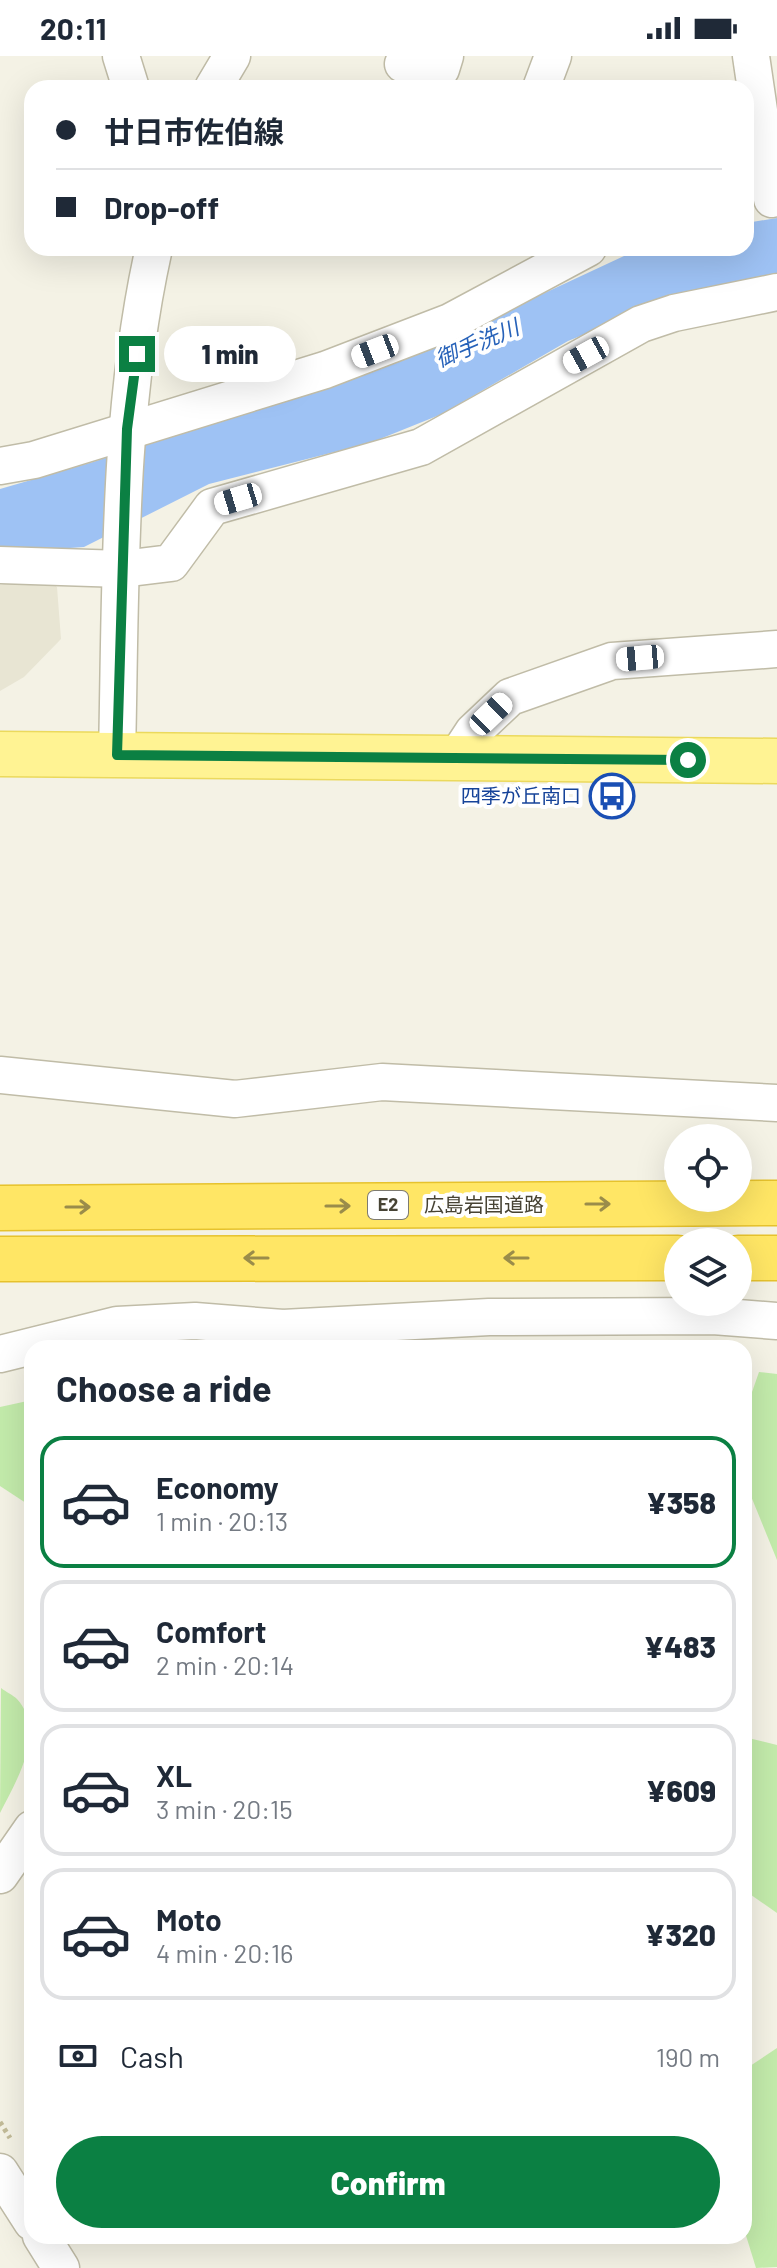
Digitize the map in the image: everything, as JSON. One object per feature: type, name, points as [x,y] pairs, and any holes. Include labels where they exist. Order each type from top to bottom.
[{"type":"highway","name":"広島岩国道路","points":[[0,1208],[777,1203]]},
{"type":"highway","points":[[0,1259],[664,1258]]},
{"type":"highway","points":[[752,1258],[777,1258]]},
{"type":"main road","points":[[0,754],[777,761]]},
{"type":"street","points":[[121,56],[128,80]]},
{"type":"street","points":[[218,80],[232,56]]},
{"type":"street","points":[[403,64],[441,69],[445,56]]},
{"type":"street","points":[[544,80],[553,56]]},
{"type":"street","points":[[751,56],[753,80]]},
{"type":"street","points":[[754,87],[765,201]]},
{"type":"street","points":[[117,755],[126,442],[152,256]]},
{"type":"street","points":[[0,466],[126,442],[197,411],[325,370],[450,322],[573,256]]},
{"type":"street","points":[[0,565],[123,558],[171,563],[212,507],[421,447],[641,324],[674,313],[777,292]]},
{"type":"street","points":[[456,758],[473,732],[510,697],[612,661],[777,649]]},
{"type":"street","points":[[0,1075],[235,1099],[382,1082],[777,1103]]},
{"type":"street","points":[[56,1340],[117,1325],[195,1321],[283,1328],[521,1317],[713,1316],[777,1321]]},
{"type":"street","points":[[0,1354],[24,1348]]},
{"type":"street","points":[[0,1875],[24,1840]]},
{"type":"street","points":[[0,2172],[24,2210]]},
{"type":"street","points":[[46,2244],[61,2268]]},
{"type":"shaded area","points":[[45,578],[57,587],[61,639],[24,677],[0,691],[0,585]]},
{"type":"green space","points":[[759,1372],[777,1374],[777,1560],[752,1499],[752,1392]]},
{"type":"green space","points":[[24,1402],[24,1502],[0,1486],[0,1407]]},
{"type":"green space","points":[[1,1688],[17,1699],[24,1709],[24,1761],[0,1813]]},
{"type":"green space","points":[[752,1739],[777,1745],[777,1913],[752,1896]]},
{"type":"green space","points":[[777,2048],[777,2267],[756,2268],[749,2244],[752,2244],[752,2065]]},
{"type":"water","name":"御手洗川","points":[[777,218],[777,278],[659,304],[568,341],[442,414],[370,443],[209,484],[84,547],[0,553],[0,489],[268,404],[521,304],[624,256],[754,256],[754,222]]},
{"type":"place","name":"四季が丘南口","points":[[612,796]]},
{"type":"route","points":[[137,354],[127,429],[117,755],[688,760]]}]
